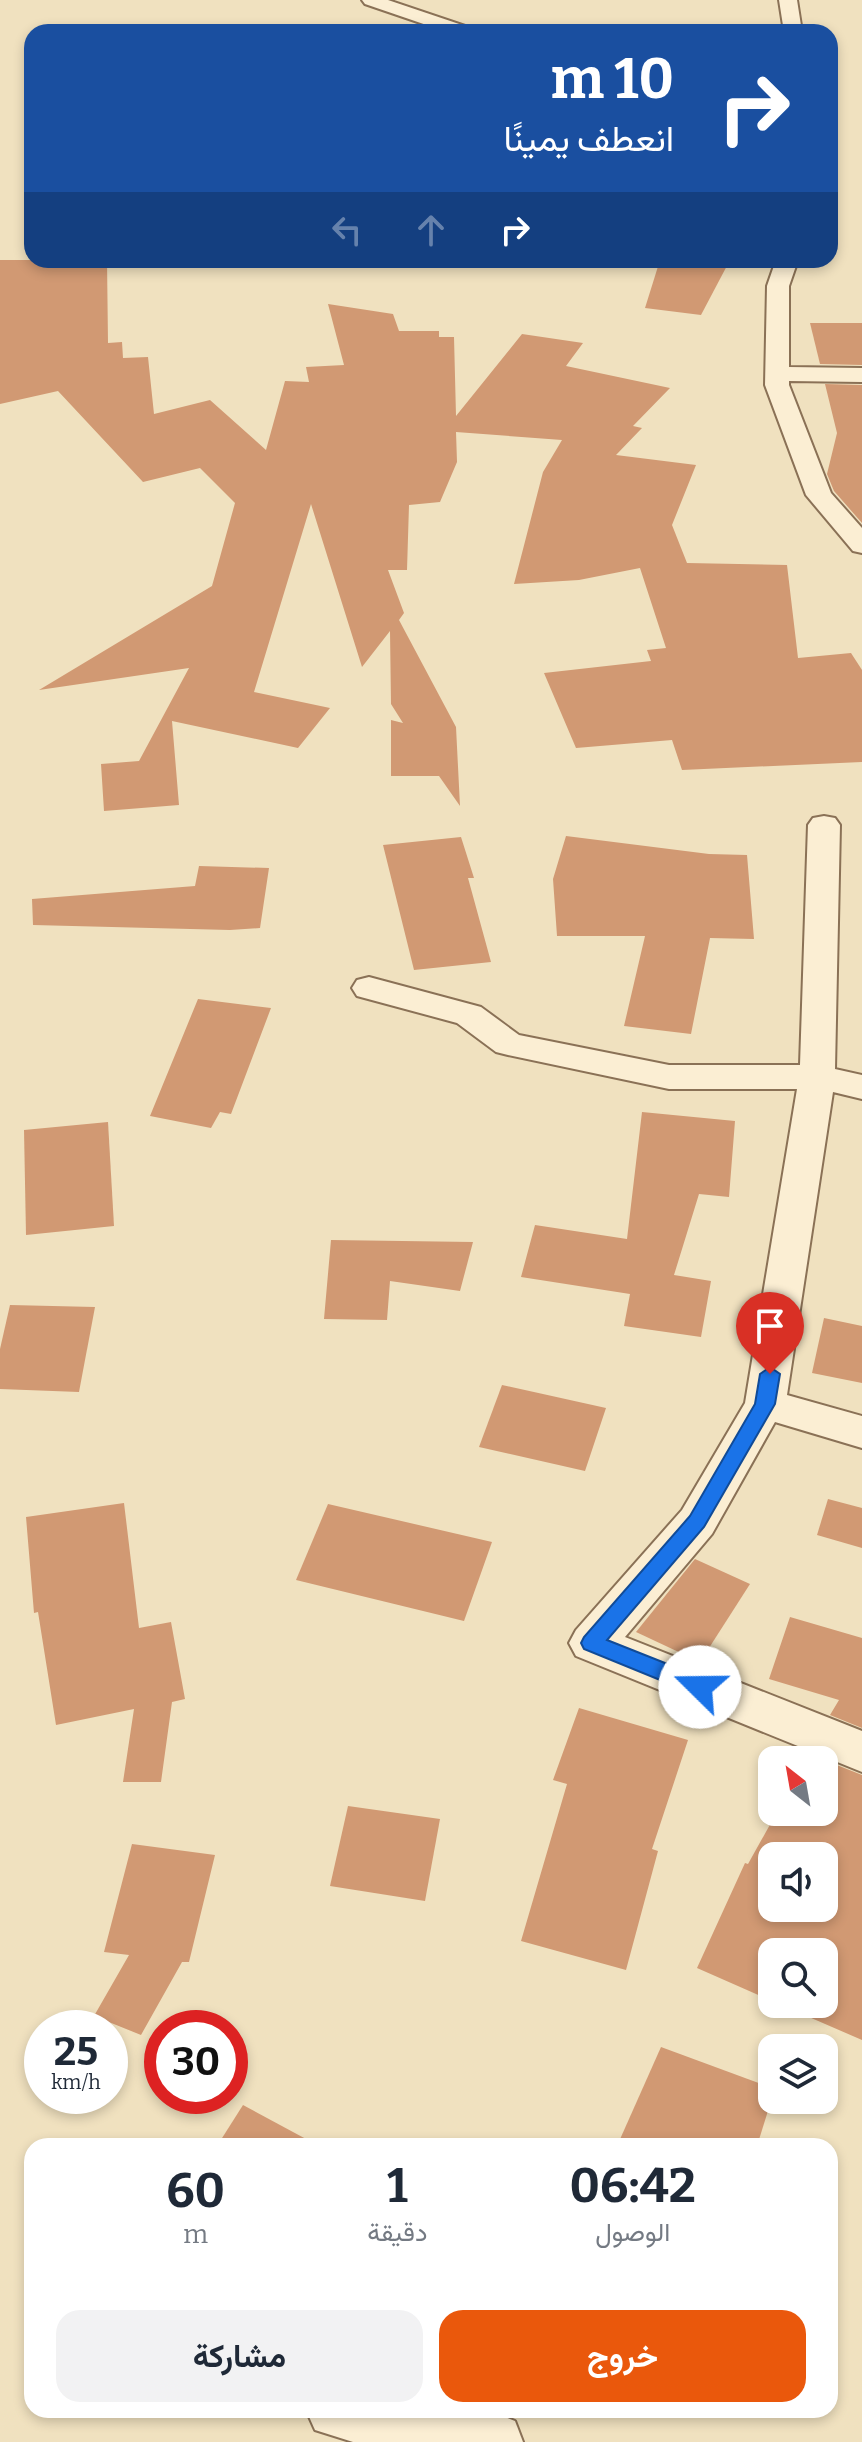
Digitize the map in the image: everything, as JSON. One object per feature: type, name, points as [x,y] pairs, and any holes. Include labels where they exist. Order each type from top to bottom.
[{"type":"street","points":[[371,0],[442,24]]},
{"type":"street","points":[[788,0],[792,24]]},
{"type":"street","points":[[784,268],[778,286],[777,385],[819,495],[862,545]]},
{"type":"street","points":[[778,374],[862,375]]},
{"type":"street","points":[[824,825],[817,1077],[765,1404],[697,1522],[592,1643],[862,1752]]},
{"type":"street","points":[[369,988],[469,1015],[508,1044],[669,1077],[817,1077],[862,1087]]},
{"type":"street","points":[[765,1404],[862,1432]]},
{"type":"street","points":[[381,2418],[478,2435],[494,2442]]},
{"type":"building","points":[[0,260],[24,260],[24,268],[107,268],[108,343],[122,342],[123,358],[148,357],[154,414],[210,400],[266,450],[285,381],[309,382],[306,367],[344,365],[328,304],[393,314],[399,331],[439,331],[439,337],[454,337],[456,416],[522,334],[583,343],[566,366],[670,388],[633,426],[642,428],[616,455],[696,465],[672,525],[687,563],[787,565],[798,658],[851,653],[862,670],[862,762],[682,770],[672,740],[576,748],[544,673],[651,661],[647,650],[666,648],[640,568],[579,580],[514,584],[543,472],[562,440],[456,432],[457,462],[440,502],[409,505],[407,570],[388,570],[404,613],[399,620],[456,727],[460,806],[439,776],[391,776],[391,720],[403,723],[391,704],[390,631],[362,667],[311,504],[254,692],[330,708],[298,748],[172,721],[179,805],[104,811],[101,764],[139,761],[189,668],[39,690],[212,586],[235,503],[200,468],[143,482],[58,391],[0,404]]},
{"type":"building","points":[[658,268],[726,268],[701,315],[645,308]]},
{"type":"building","points":[[810,323],[862,323],[862,365],[820,364]]},
{"type":"building","points":[[825,384],[862,385],[862,523],[834,491],[827,474],[837,433]]},
{"type":"building","points":[[566,836],[709,854],[747,855],[754,939],[710,938],[691,1034],[624,1026],[645,936],[557,936],[553,879]]},
{"type":"building","points":[[461,837],[474,878],[468,878],[491,962],[414,970],[383,845]]},
{"type":"building","points":[[199,866],[269,868],[260,928],[33,925],[32,899],[195,886]]},
{"type":"building","points":[[198,999],[271,1008],[231,1114],[220,1112],[211,1128],[150,1116]]},
{"type":"building","points":[[642,1112],[735,1121],[729,1197],[699,1194],[674,1275],[711,1281],[701,1337],[624,1326],[630,1294],[521,1277],[535,1225],[627,1239]]},
{"type":"building","points":[[108,1122],[114,1226],[26,1235],[24,1130]]},
{"type":"building","points":[[331,1240],[473,1242],[460,1291],[390,1281],[387,1320],[324,1319]]},
{"type":"building","points":[[10,1305],[95,1307],[79,1392],[0,1389],[0,1349]]},
{"type":"building","points":[[824,1318],[862,1326],[862,1383],[812,1373]]},
{"type":"building","points":[[502,1385],[606,1408],[585,1471],[479,1447]]},
{"type":"building","points":[[828,1499],[862,1508],[862,1548],[817,1535]]},
{"type":"building","points":[[124,1503],[139,1628],[171,1622],[185,1699],[172,1702],[161,1782],[123,1782],[134,1709],[56,1725],[38,1612],[34,1613],[26,1517]]},
{"type":"building","points":[[328,1504],[492,1542],[464,1621],[296,1580]]},
{"type":"building","points":[[695,1559],[750,1584],[700,1662],[636,1632]]},
{"type":"building","points":[[790,1617],[862,1638],[862,1728],[830,1715],[839,1700],[769,1679]]},
{"type":"building","points":[[579,1708],[688,1740],[652,1849],[658,1851],[626,1970],[521,1941],[567,1784],[553,1780]]},
{"type":"building","points":[[838,1765],[862,1775],[862,2040],[811,2018],[838,2018],[838,1938],[758,1938],[758,1995],[697,1968],[745,1863],[748,1864],[758,1846],[758,1922],[838,1922],[838,1842],[760,1842],[769,1826],[838,1826]]},
{"type":"building","points":[[348,1806],[440,1819],[425,1901],[330,1886]]},
{"type":"building","points":[[132,1844],[215,1855],[189,1962],[182,1962],[155,2010],[144,2010],[141,2035],[128,2030],[128,2010],[97,2010],[129,1955],[104,1952]]},
{"type":"building","points":[[661,2047],[758,2083],[758,2114],[767,2114],[760,2138],[621,2138]]},
{"type":"building","points":[[248,2108],[304,2138],[222,2138],[237,2114],[248,2114]]},
{"type":"route","points":[[700,1687],[592,1643],[697,1522],[765,1404],[770,1374]]}]
